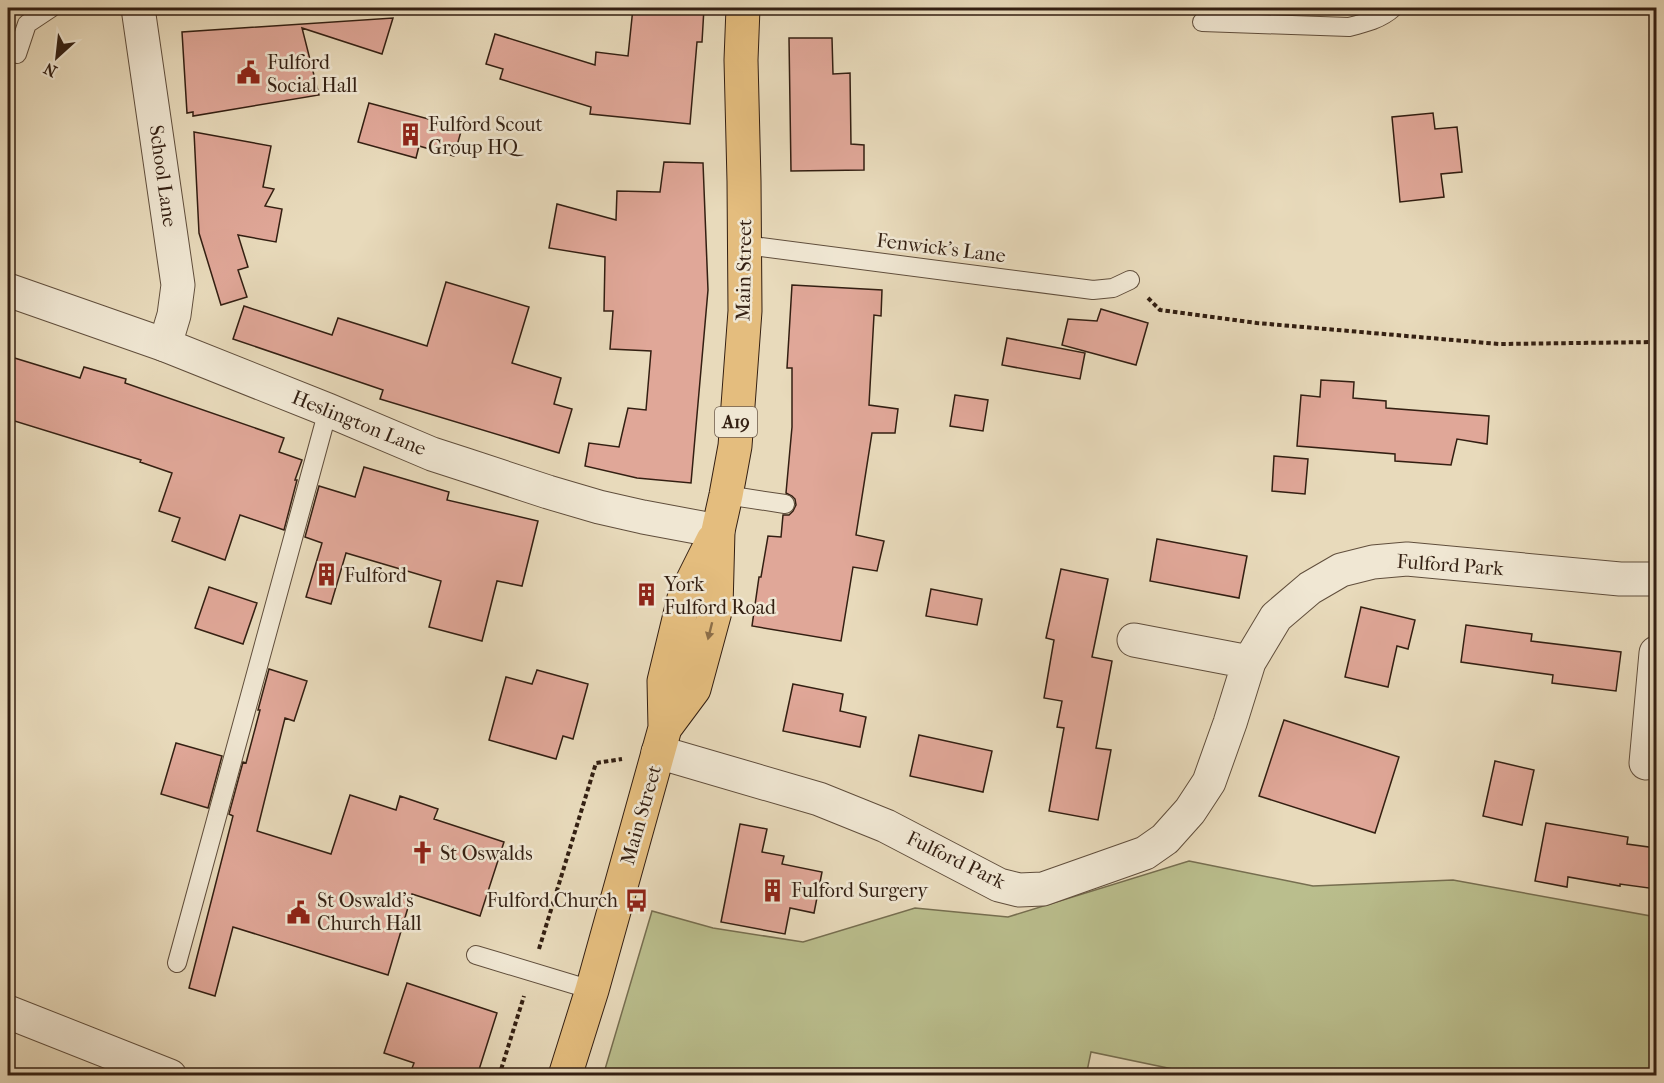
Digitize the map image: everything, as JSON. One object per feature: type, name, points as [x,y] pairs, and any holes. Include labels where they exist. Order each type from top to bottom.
[{"type":"main road","name":"Main Street","points":[[565,1076],[592,990],[662,740],[664,681],[684,598],[718,531],[735,446],[745,311],[742,8]]},
{"type":"street","name":"School Lane","points":[[138,8],[178,285],[174,315],[165,345]]},
{"type":"street","name":"Heslington Lane","points":[[8,290],[165,345],[432,454],[548,492],[620,512],[718,531]]},
{"type":"street","name":"Fulford Park","points":[[662,740],[886,826],[999,885],[1019,890],[1043,889],[1145,853],[1165,838],[1190,811],[1209,782],[1249,662],[1276,617],[1310,588],[1341,570],[1373,562],[1407,560],[1620,579],[1656,579]]},
{"type":"street","points":[[1134,640],[1249,662]]},
{"type":"street","points":[[1646,763],[1656,653]]},
{"type":"street","points":[[8,1012],[170,1076]]},
{"type":"lane","points":[[8,49],[17,54],[27,24],[49,8]]},
{"type":"lane","points":[[1202,22],[1349,27],[1369,22],[1393,8]]},
{"type":"lane","name":"Fenwick's Lane","points":[[745,245],[1093,290],[1113,288],[1130,280]]},
{"type":"lane","points":[[177,963],[328,410]]},
{"type":"lane","points":[[726,495],[785,504]]},
{"type":"lane","points":[[476,955],[592,990]]},
{"type":"path","points":[[1130,280],[1160,310],[1257,324],[1499,344],[1656,342]]},
{"type":"path","points":[[499,1076],[596,763],[662,740]]},
{"type":"green space","points":[[1189,861],[1313,886],[1453,880],[1656,917],[1656,1075],[1206,1076],[1091,1052],[1086,1076],[603,1076],[652,911],[713,928],[803,942],[915,908],[1008,917]]},
{"type":"building","points":[[633,8],[704,8],[702,42],[697,42],[690,124],[590,114],[591,107],[500,79],[503,69],[486,64],[495,34],[595,65],[596,52],[628,56]]},
{"type":"building","name":"Fulford Social Hall","points":[[393,18],[382,54],[302,28],[319,95],[193,116],[193,112],[187,113],[182,32]]},
{"type":"building","points":[[789,38],[832,38],[833,74],[850,73],[851,144],[864,145],[864,170],[791,171]]},
{"type":"building","name":"Fulford Scout Group HQ","points":[[369,103],[462,128],[454,156],[419,146],[416,158],[358,142]]},
{"type":"building","points":[[1433,113],[1435,129],[1457,127],[1462,172],[1441,174],[1444,197],[1400,202],[1392,117]]},
{"type":"building","points":[[194,132],[271,146],[263,187],[274,189],[265,206],[282,209],[276,242],[238,235],[248,267],[238,270],[247,297],[221,305],[199,233]]},
{"type":"building","points":[[664,162],[703,163],[708,290],[691,483],[637,478],[585,466],[589,443],[619,447],[628,408],[646,410],[651,351],[610,349],[613,311],[604,311],[605,257],[549,248],[557,204],[616,220],[617,191],[660,192]]},
{"type":"building","points":[[446,282],[529,307],[512,363],[561,378],[554,404],[572,409],[559,453],[380,399],[383,390],[233,339],[244,306],[332,335],[338,318],[427,346]]},
{"type":"building","points":[[792,285],[882,290],[881,316],[874,315],[869,405],[898,409],[895,433],[872,433],[856,535],[884,541],[877,571],[853,567],[841,641],[752,626],[768,536],[781,537],[783,515],[789,515],[796,505],[795,499],[786,493],[792,427],[792,368],[787,368]]},
{"type":"building","points":[[1101,309],[1148,323],[1136,365],[1062,345],[1068,319],[1097,321]]},
{"type":"building","points":[[1007,338],[1085,353],[1080,379],[1002,365]]},
{"type":"building","points":[[8,356],[80,378],[84,367],[126,379],[125,383],[284,438],[279,452],[302,460],[284,530],[240,515],[225,560],[172,541],[180,518],[159,511],[172,473],[140,462],[141,460],[8,419]]},
{"type":"building","points":[[1321,380],[1354,382],[1353,398],[1386,401],[1386,408],[1489,416],[1487,444],[1457,439],[1451,465],[1395,461],[1395,454],[1297,446],[1301,395],[1320,397]]},
{"type":"building","points":[[955,395],[988,400],[983,431],[950,426]]},
{"type":"building","points":[[1274,456],[1308,459],[1305,494],[1272,491]]},
{"type":"building","points":[[364,467],[449,492],[447,500],[538,521],[522,586],[497,581],[482,641],[429,627],[441,581],[346,553],[331,604],[306,597],[322,543],[305,537],[319,486],[355,497]]},
{"type":"building","points":[[1157,539],[1247,556],[1239,598],[1150,581]]},
{"type":"building","points":[[1061,569],[1108,579],[1092,657],[1112,661],[1096,748],[1111,750],[1098,820],[1049,811],[1064,728],[1057,727],[1062,701],[1044,698],[1054,640],[1046,638]]},
{"type":"building","points":[[209,587],[257,603],[243,644],[195,628]]},
{"type":"building","points":[[931,589],[982,599],[977,625],[926,616]]},
{"type":"building","points":[[1361,607],[1415,620],[1408,649],[1397,646],[1388,687],[1345,677]]},
{"type":"building","points":[[1466,625],[1532,634],[1531,641],[1621,652],[1616,691],[1552,683],[1553,675],[1461,662]]},
{"type":"building","points":[[269,669],[307,681],[294,721],[285,718],[257,831],[331,854],[350,795],[396,810],[400,796],[438,809],[434,819],[504,842],[480,916],[412,894],[388,975],[233,927],[215,996],[189,988],[233,816],[229,814],[243,762],[246,763]]},
{"type":"building","points":[[537,670],[588,684],[573,739],[563,736],[556,759],[489,740],[506,677],[532,684]]},
{"type":"building","points":[[793,684],[843,694],[840,711],[866,717],[860,747],[783,731]]},
{"type":"building","points":[[1284,720],[1399,757],[1375,833],[1259,796]]},
{"type":"building","points":[[919,735],[992,751],[983,792],[910,776]]},
{"type":"building","points":[[176,743],[222,756],[208,808],[161,794]]},
{"type":"building","points":[[1495,761],[1534,770],[1522,825],[1483,816]]},
{"type":"building","points":[[1546,823],[1628,837],[1627,844],[1656,848],[1656,889],[1620,884],[1620,886],[1568,877],[1567,887],[1535,881]]},
{"type":"building","name":"Fulford Surgery","points":[[740,824],[767,829],[762,852],[784,856],[782,864],[822,872],[814,913],[790,908],[785,934],[721,922]]},
{"type":"building","points":[[407,983],[497,1013],[477,1076],[409,1076],[414,1063],[384,1053]]},
{"type":"place","name":"Fulford Social Hall","points":[[249,73]]},
{"type":"place","name":"Fulford Scout Group HQ","points":[[410,135]]},
{"type":"place","name":"Fulford","points":[[326,575]]},
{"type":"place","name":"York Fulford Road","points":[[646,595]]},
{"type":"place","name":"St Oswalds","points":[[422,853]]},
{"type":"place","name":"Fulford Surgery","points":[[773,890]]},
{"type":"place","name":"Fulford Church","points":[[636,900]]},
{"type":"place","name":"St Oswald's Church Hall","points":[[299,912]]}]
